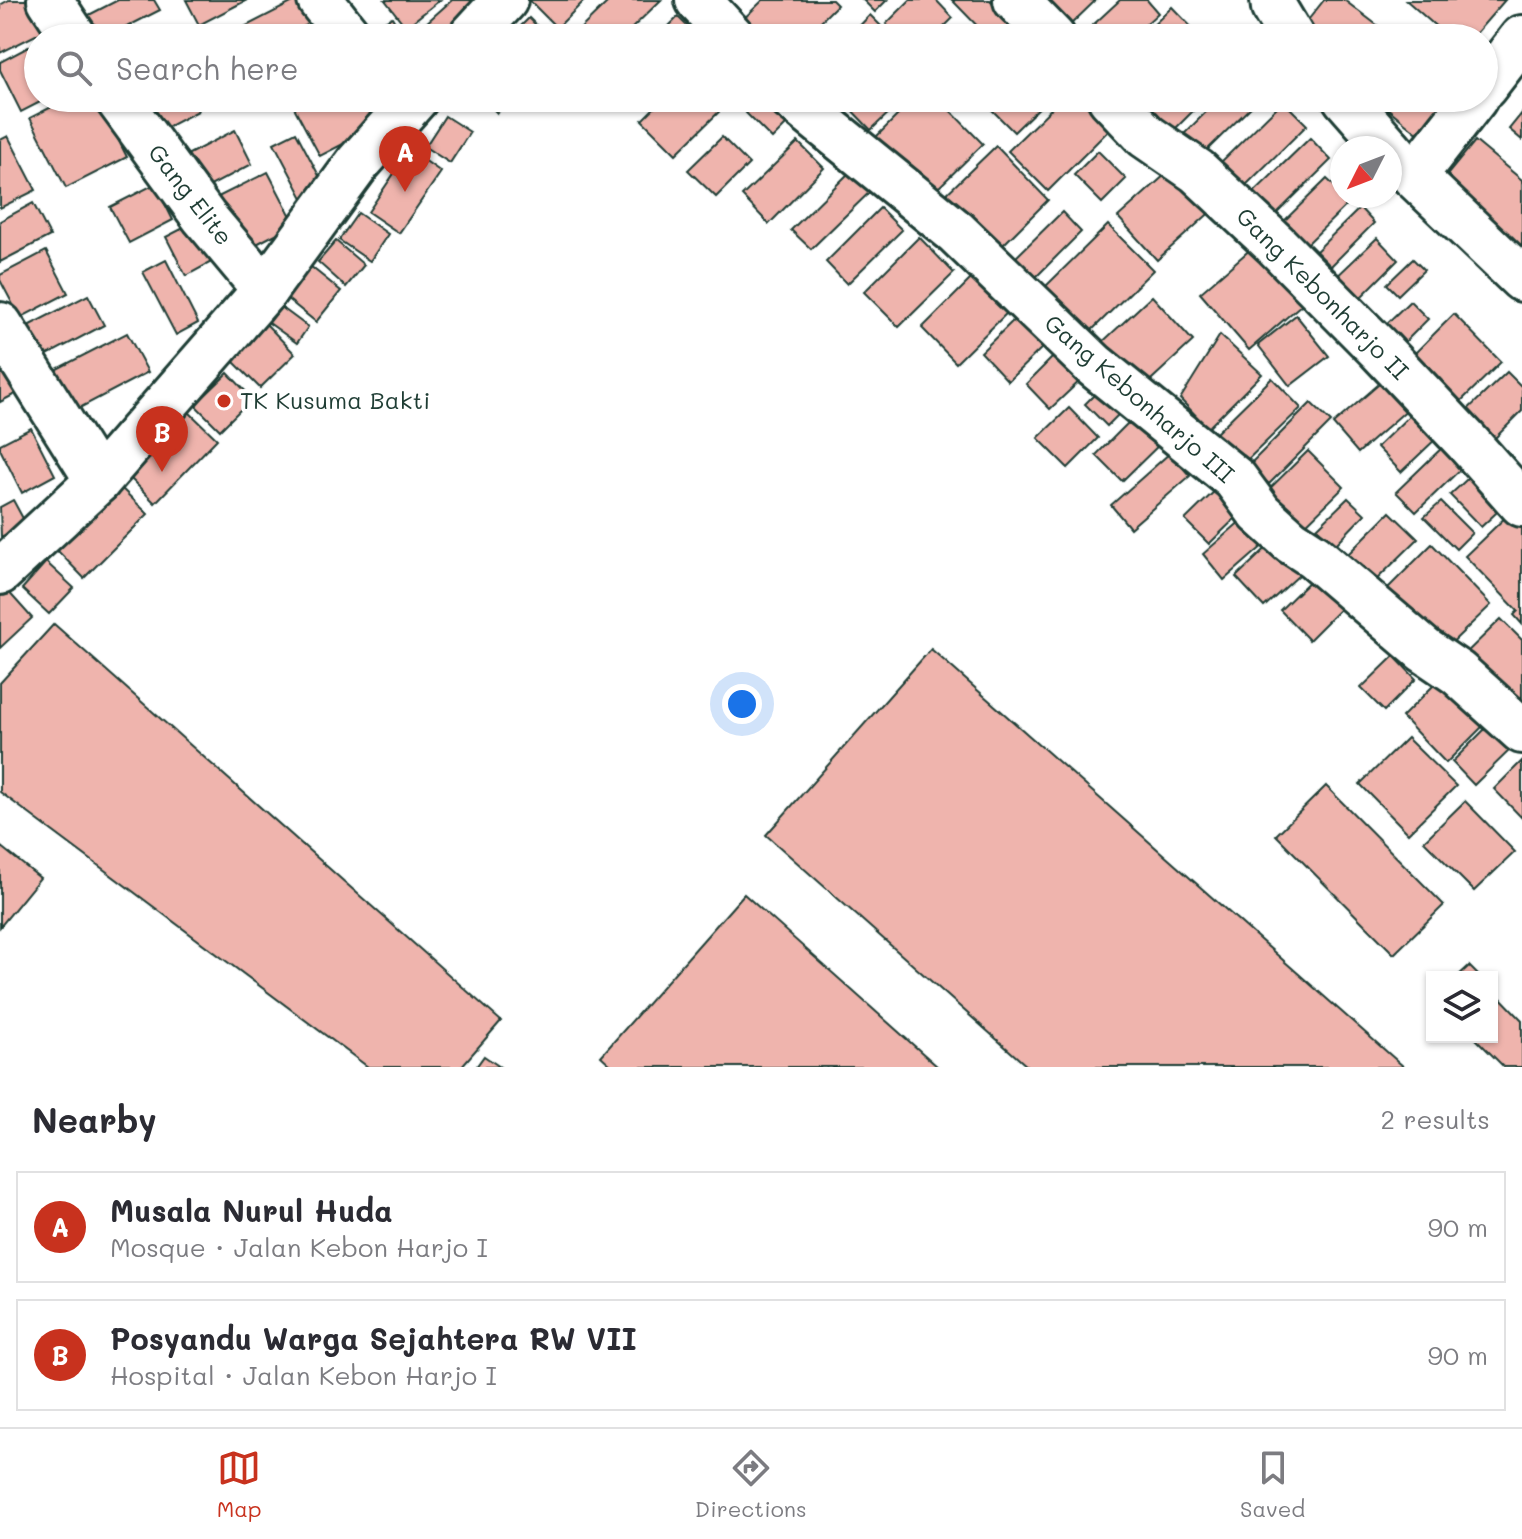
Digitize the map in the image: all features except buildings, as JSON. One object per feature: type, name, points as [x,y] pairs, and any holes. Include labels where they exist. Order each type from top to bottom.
[{"type":"street","points":[[50,0],[66,24]]},
{"type":"street","points":[[320,0],[339,24]]},
{"type":"street","points":[[483,24],[505,0]]},
{"type":"street","points":[[698,0],[720,24]]},
{"type":"street","points":[[1016,0],[1039,24]]},
{"type":"street","points":[[1273,0],[1284,24]]},
{"type":"street","points":[[1498,69],[1522,38]]},
{"type":"street","name":"Gang Elite","points":[[127,112],[204,217],[265,290]]},
{"type":"street","points":[[0,572],[98,481],[265,290],[398,112]]},
{"type":"street","name":"Gang Kebonharjo III","points":[[808,112],[956,232],[1094,365],[1235,479],[1260,513],[1291,541],[1314,556],[1424,650],[1458,673],[1522,731]]},
{"type":"street","name":"Gang Kebonharjo II","points":[[1123,112],[1146,136],[1197,171],[1275,244],[1379,349],[1522,504]]},
{"type":"street","points":[[1358,112],[1379,136]]},
{"type":"street","points":[[1402,154],[1457,112]]},
{"type":"street","points":[[1402,161],[1522,279]]},
{"type":"street","points":[[0,325],[98,481]]},
{"type":"place","name":"Musala Nurul Huda","points":[[405,192]]},
{"type":"place","name":"TK Kusuma Bakti","points":[[224,401]]},
{"type":"place","name":"Posyandu Warga Sejahtera RW VII","points":[[162,472]]}]
